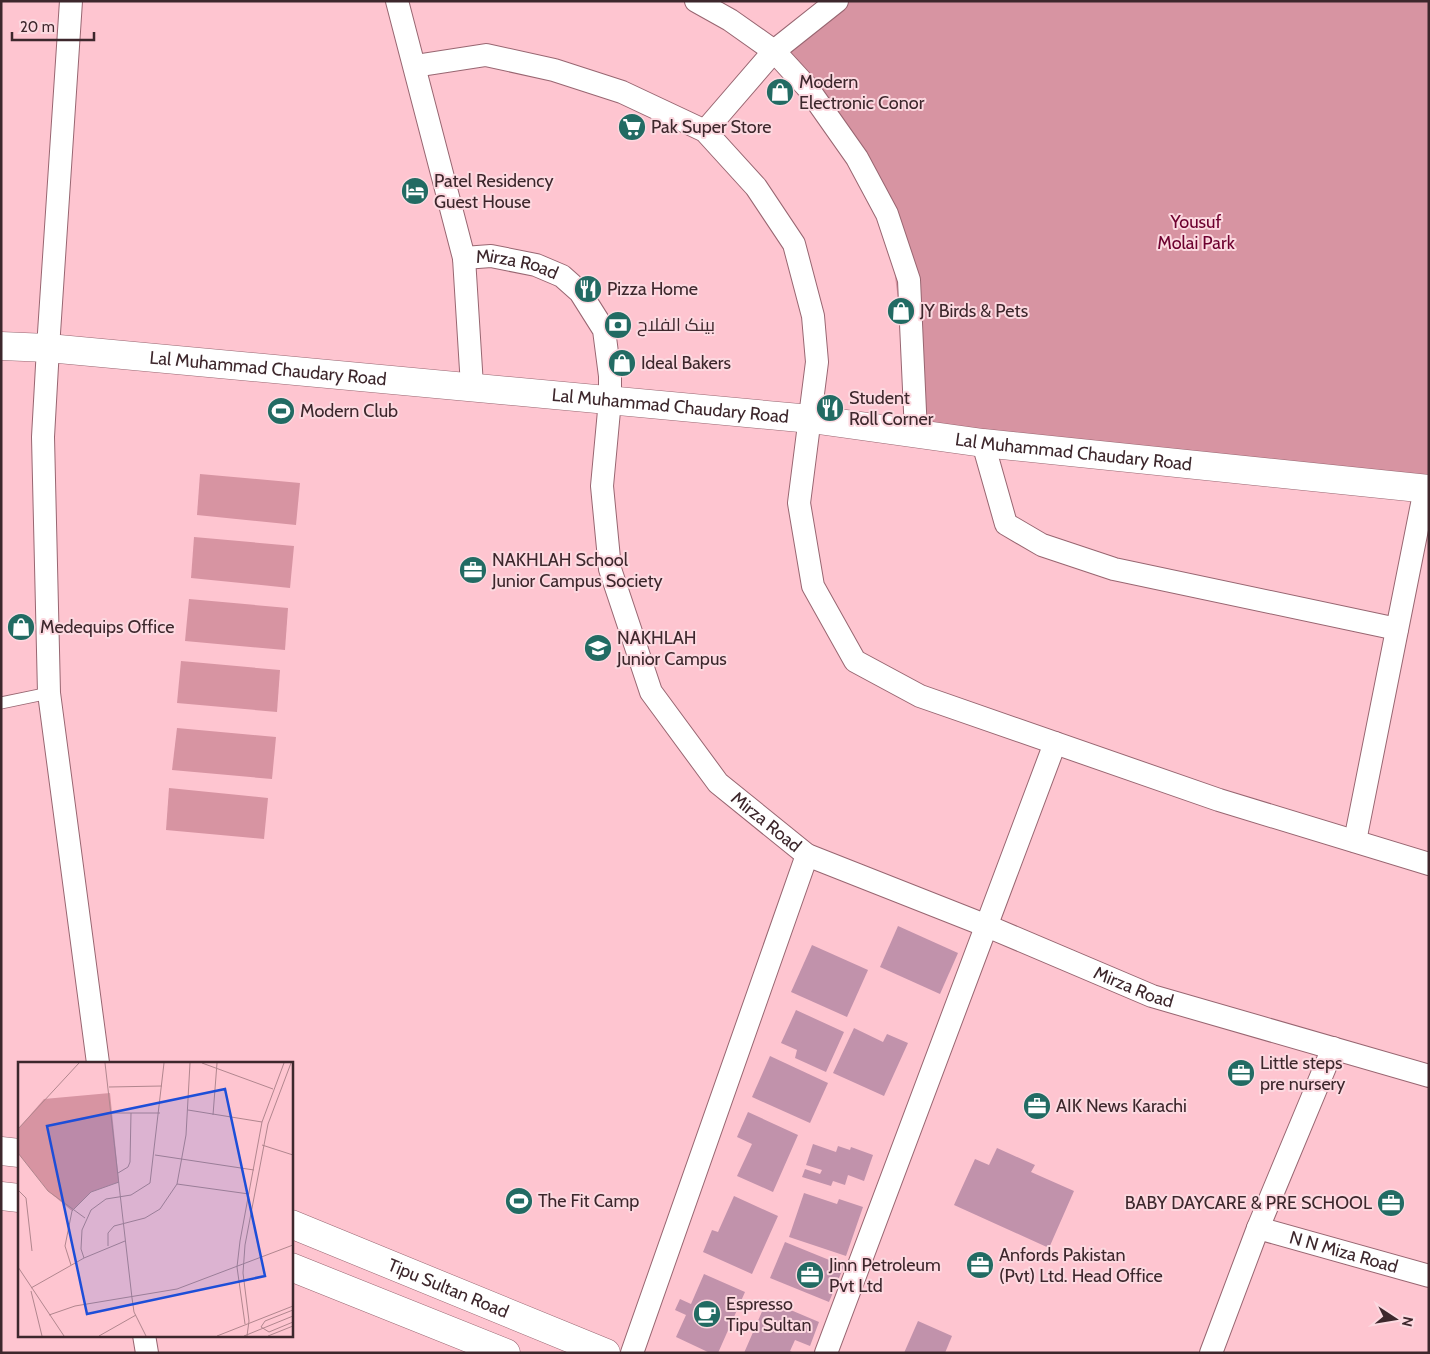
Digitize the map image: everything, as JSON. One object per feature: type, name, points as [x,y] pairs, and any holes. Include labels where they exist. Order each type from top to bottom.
[{"type":"street","points":[[71,1],[43,437],[49,693],[98,1062]]},
{"type":"street","points":[[397,1],[464,258],[472,386]]},
{"type":"street","points":[[696,1],[730,20],[774,51],[807,87],[857,158],[887,214],[909,280],[916,433]]},
{"type":"street","points":[[705,131],[774,51],[836,1]]},
{"type":"street","points":[[415,66],[486,55],[554,70],[622,92],[705,131],[756,187],[794,244],[813,316],[817,362],[799,503],[814,586],[855,661],[920,696],[1220,800],[1429,864]]},
{"type":"street","name":"Mirza Road","points":[[464,258],[491,256],[536,265],[562,276],[580,292],[604,330],[610,376],[610,400],[602,486],[610,569],[651,692],[718,783],[807,855],[987,926],[1152,996],[1429,1076]]},
{"type":"street","name":"Lal Muhammad Chaudary Road","points":[[1,346],[48,348],[472,386],[811,419],[983,442],[1427,489]]},
{"type":"street","points":[[983,442],[1006,524],[1042,545],[1114,569],[1397,629]]},
{"type":"street","points":[[1354,841],[1427,489]]},
{"type":"street","points":[[826,1353],[1055,743]]},
{"type":"street","points":[[632,1353],[807,855]]},
{"type":"street","points":[[1211,1353],[1258,1228],[1333,1048]]},
{"type":"street","points":[[1,1151],[18,1153]]},
{"type":"street","points":[[1,1196],[18,1198]]},
{"type":"street","name":"Tipu Sultan Road","points":[[292,1224],[606,1353]]},
{"type":"street","name":"N N Miza Road","points":[[1258,1228],[1429,1276]]},
{"type":"street","points":[[292,1268],[506,1353]]},
{"type":"street","points":[[144,1336],[147,1353]]},
{"type":"lane","points":[[1,703],[49,693]]},
{"type":"green space","name":"Yousuf Molai Park","points":[[837,1],[1429,1],[1429,489],[915,432],[887,214],[774,51]]},
{"type":"green space","points":[[200,474],[300,483],[296,525],[197,515]]},
{"type":"green space","points":[[194,537],[294,546],[290,588],[191,578]]},
{"type":"green space","points":[[189,599],[288,608],[285,650],[185,641]]},
{"type":"green space","points":[[181,661],[280,670],[277,712],[177,703]]},
{"type":"green space","points":[[177,728],[276,737],[272,779],[172,770]]},
{"type":"green space","points":[[169,788],[268,798],[264,839],[166,830]]},
{"type":"building","points":[[898,926],[958,953],[940,994],[880,967]]},
{"type":"building","points":[[812,945],[868,970],[847,1017],[791,992]]},
{"type":"building","points":[[796,1010],[844,1032],[826,1072],[795,1058],[797,1050],[781,1043]]},
{"type":"building","points":[[854,1028],[883,1042],[887,1034],[908,1043],[884,1096],[833,1073]]},
{"type":"building","points":[[770,1056],[828,1083],[810,1123],[752,1097]]},
{"type":"building","points":[[748,1112],[798,1135],[773,1192],[737,1176],[752,1144],[737,1137]]},
{"type":"building","points":[[813,1144],[836,1152],[838,1146],[850,1150],[851,1147],[873,1155],[864,1181],[848,1175],[845,1185],[833,1181],[831,1186],[802,1177],[805,1169],[820,1174],[822,1170],[806,1165]]},
{"type":"building","points":[[997,1148],[1035,1165],[1031,1172],[1074,1191],[1049,1248],[954,1205],[975,1159],[989,1165]]},
{"type":"building","points":[[804,1193],[837,1204],[839,1199],[863,1207],[846,1256],[789,1237]]},
{"type":"building","points":[[734,1196],[778,1216],[752,1274],[703,1252],[712,1230],[718,1232]]},
{"type":"building","points":[[785,1242],[844,1266],[829,1302],[770,1278]]},
{"type":"building","points":[[704,1274],[745,1292],[718,1353],[710,1353],[676,1337],[686,1315],[675,1310],[680,1299],[691,1304]]},
{"type":"building","points":[[767,1300],[819,1322],[810,1346],[795,1340],[790,1351],[794,1353],[744,1353]]},
{"type":"building","points":[[918,1321],[952,1336],[945,1353],[904,1353]]},
{"type":"place","name":"Modern Electronic Conor","points":[[780,92]]},
{"type":"place","name":"Pak Super Store","points":[[632,127]]},
{"type":"place","name":"Patel Residency Guest House","points":[[415,191]]},
{"type":"place","name":"Pizza Home","points":[[588,289]]},
{"type":"place","name":"JY Birds & Pets","points":[[901,311]]},
{"type":"place","name":"بینک الفلاح","points":[[618,325]]},
{"type":"place","name":"Ideal Bakers","points":[[622,363]]},
{"type":"place","name":"Student Roll Corner","points":[[830,408]]},
{"type":"place","name":"Modern Club","points":[[281,411]]},
{"type":"place","name":"NAKHLAH School Junior Campus Society","points":[[473,570]]},
{"type":"place","name":"Medequips Office","points":[[21,627]]},
{"type":"place","name":"NAKHLAH Junior Campus","points":[[598,648]]},
{"type":"place","name":"Little steps pre nursery","points":[[1241,1073]]},
{"type":"place","name":"AIK News Karachi","points":[[1037,1106]]},
{"type":"place","name":"The Fit Camp","points":[[519,1201]]},
{"type":"place","name":"BABY DAYCARE & PRE SCHOOL","points":[[1391,1203]]},
{"type":"place","name":"Anfords Pakistan (Pvt) Ltd. Head Office","points":[[980,1265]]},
{"type":"place","name":"Jinn Petroleum Pvt Ltd","points":[[810,1275]]},
{"type":"place","name":"Espresso Tipu Sultan","points":[[707,1314]]}]
